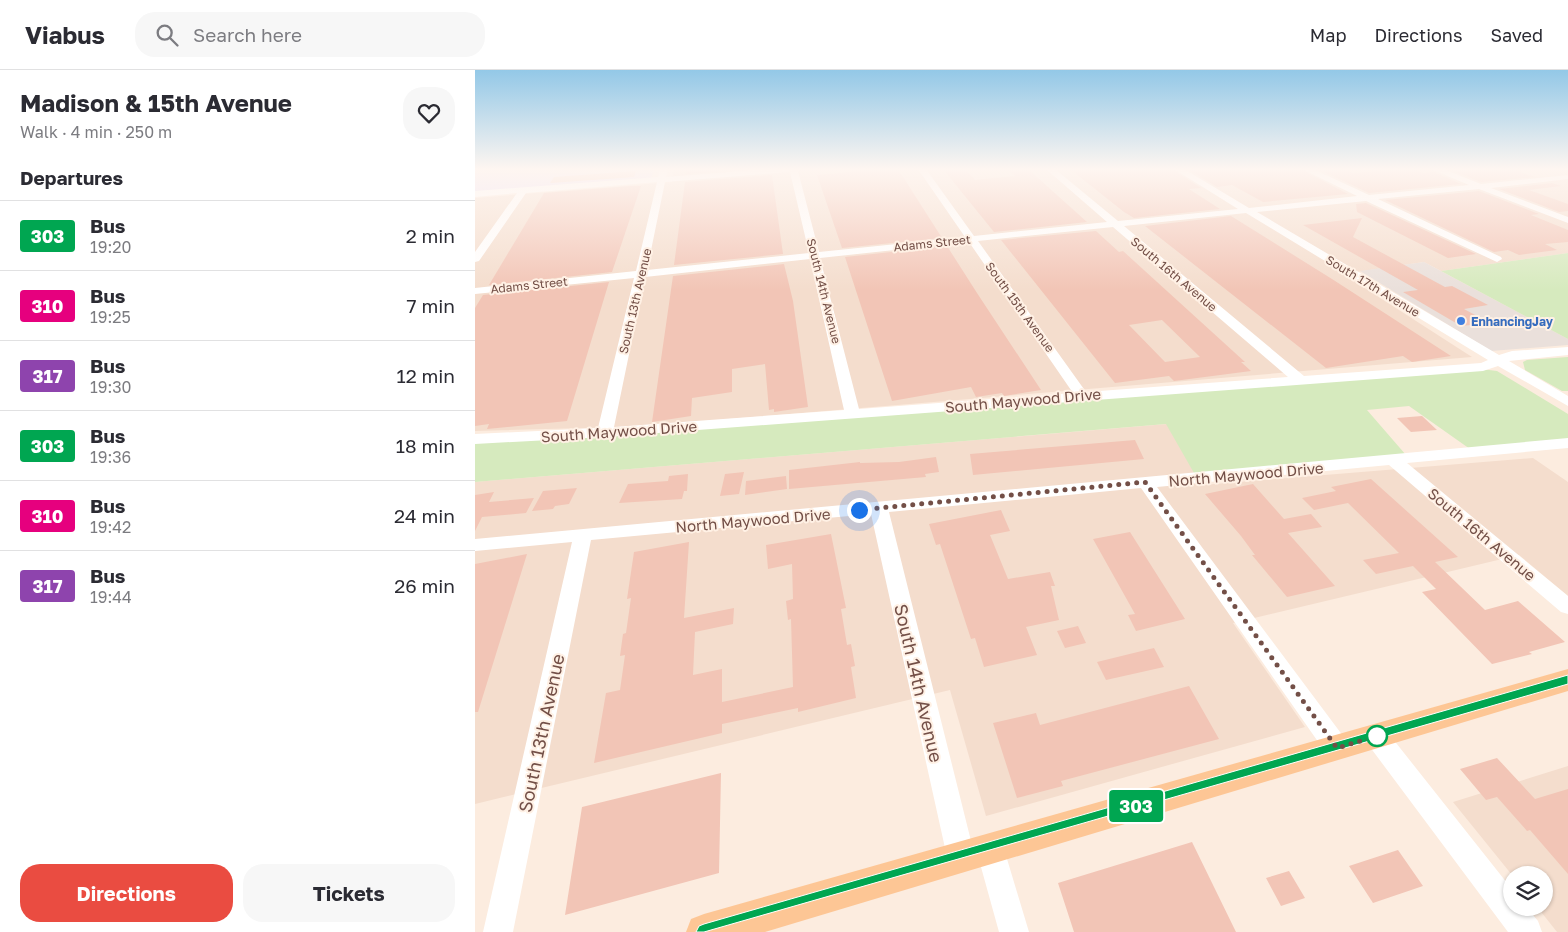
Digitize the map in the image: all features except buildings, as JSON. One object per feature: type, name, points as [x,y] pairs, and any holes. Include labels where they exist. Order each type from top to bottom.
[{"type":"main road","points":[[704,932],[1568,680]]},
{"type":"street","points":[[475,259],[510,209]]},
{"type":"street","name":"South 13th Avenue","points":[[605,432],[656,209]]},
{"type":"street","name":"South 14th Avenue","points":[[803,209],[851,414]]},
{"type":"street","name":"South 15th Avenue","points":[[950,209],[1082,396]]},
{"type":"street","name":"South 16th Avenue","points":[[1097,209],[1299,379]]},
{"type":"street","name":"Adams Street","points":[[475,291],[1255,209]]},
{"type":"street","points":[[1390,209],[1497,259]]},
{"type":"street","points":[[1540,209],[1568,220]]},
{"type":"street","name":"South 17th Avenue","points":[[1247,210],[1568,402]]},
{"type":"street","name":"South Maywood Drive","points":[[475,439],[605,432],[1299,379],[1483,367],[1512,355],[1568,351]]},
{"type":"street","name":"North Maywood Drive","points":[[475,545],[1145,482],[1395,461],[1568,443]]},
{"type":"street","name":"South 16th Avenue","points":[[1395,461],[1568,607]]},
{"type":"street","points":[[1145,482],[1337,748]]},
{"type":"street","name":"South 14th Avenue","points":[[879,508],[976,853],[1014,932]]},
{"type":"street","name":"South 13th Avenue","points":[[498,932],[583,535]]},
{"type":"street","points":[[1376,736],[1527,932]]},
{"type":"shaded area","points":[[475,209],[1568,209],[1568,253],[1441,271],[1424,262],[1343,274],[1472,357],[681,423],[624,427],[475,431]]},
{"type":"shaded area","points":[[1424,262],[1568,339],[1568,345],[1491,351],[1360,271]]},
{"type":"shaded area","points":[[1167,424],[1202,485],[1533,458],[1568,482],[1568,596],[1519,555],[1233,623],[1305,727],[986,816],[950,690],[475,804],[475,482]]},
{"type":"shaded area","points":[[1568,766],[1568,932],[1557,932],[1544,916],[1553,916],[1553,866],[1505,866],[1453,802]]},
{"type":"green space","points":[[1568,253],[1568,339],[1441,271]]},
{"type":"green space","points":[[1568,357],[1568,391],[1562,391],[1525,370],[1523,362],[1527,360]]},
{"type":"green space","points":[[1481,369],[1497,371],[1568,414],[1568,440],[1470,449],[1409,406],[1367,410],[1406,455],[1194,473],[1166,424],[475,482],[475,443],[648,433]]},
{"type":"bus line","name":"303","points":[[704,932],[1568,680]]},
{"type":"place","name":"EnhancingJay","points":[[1461,321]]},
{"type":"route","points":[[859,510],[1145,482],[1337,748],[1377,736]]}]
